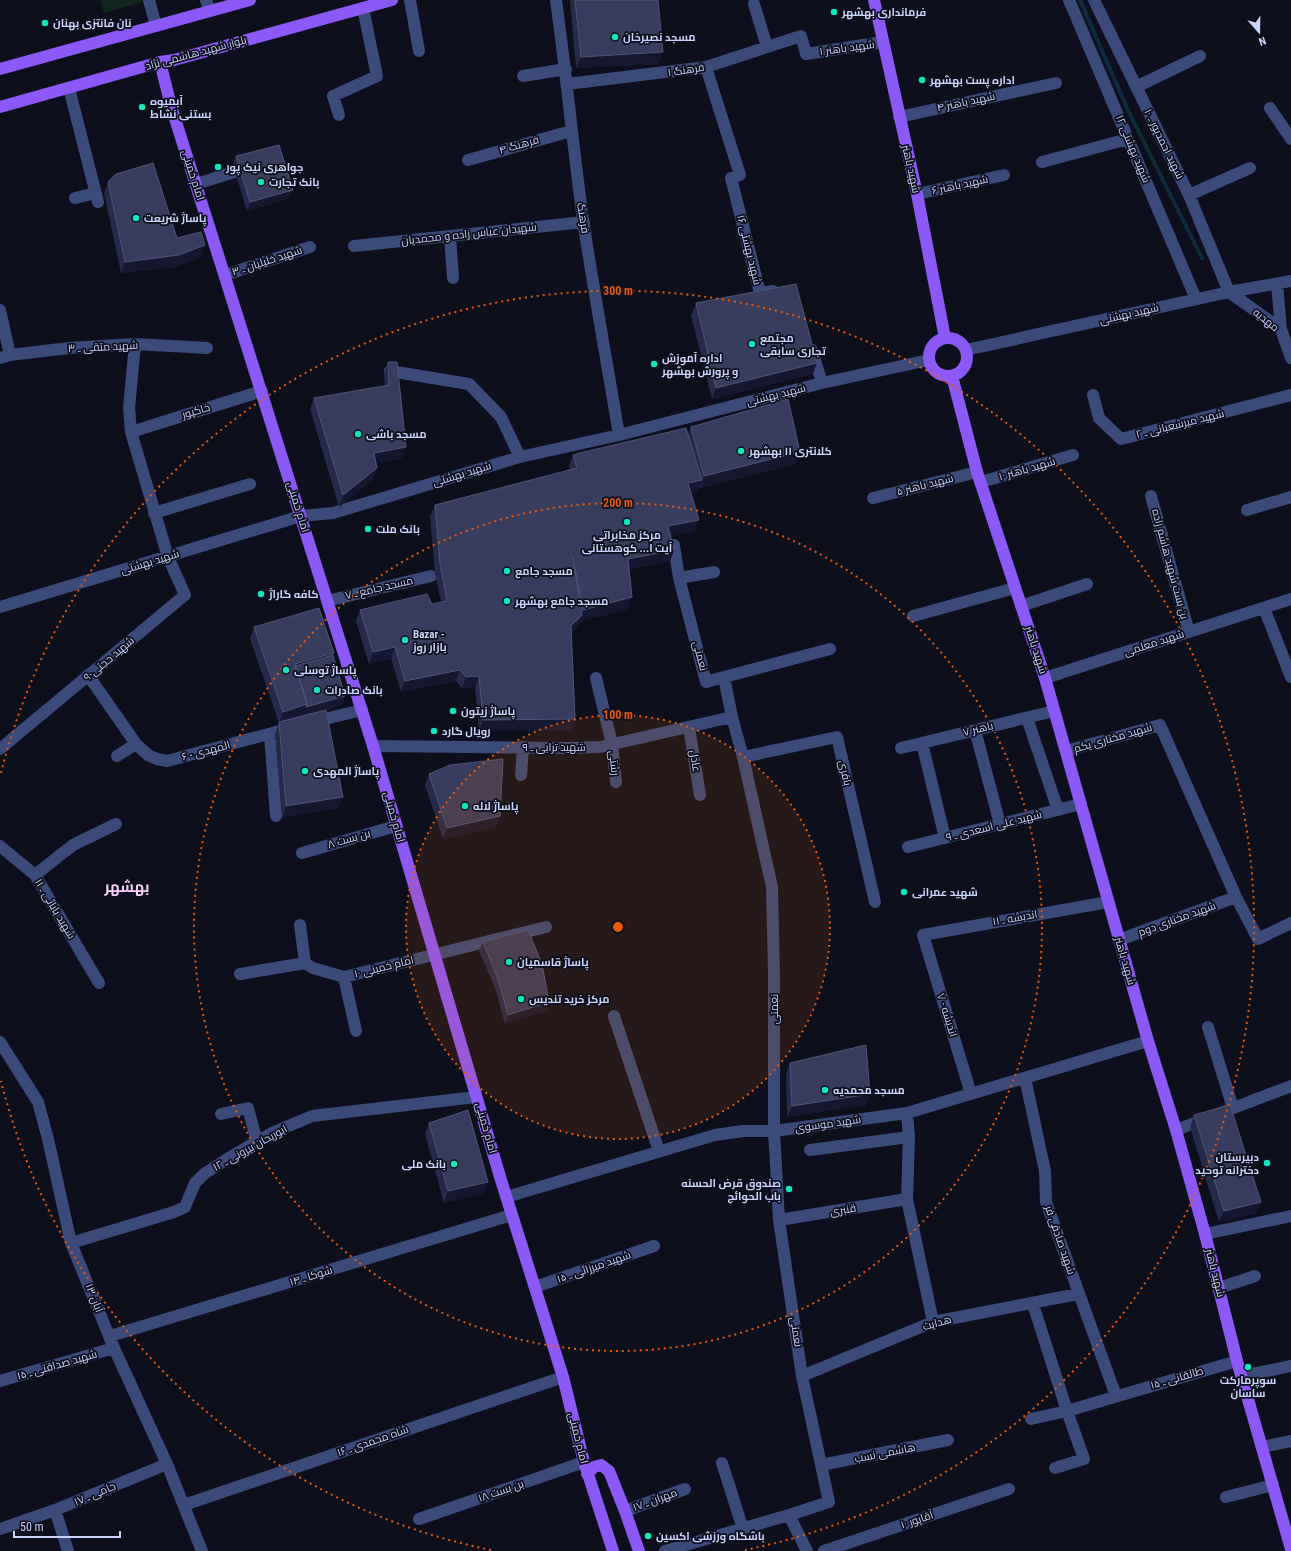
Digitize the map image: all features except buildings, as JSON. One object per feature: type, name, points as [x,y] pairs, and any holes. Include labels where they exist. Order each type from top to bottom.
[{"type":"main road","points":[[0,69],[156,26],[208,6],[250,0]]},
{"type":"main road","name":"بلوار شهید هاشمی نژاد","points":[[0,107],[160,62],[174,60],[392,0]]},
{"type":"main road","name":"شهید باهنر","points":[[874,0],[882,42],[917,194],[945,338]]},
{"type":"main road","name":"امام خمینی","points":[[160,62],[171,106],[373,746],[506,1197],[563,1377],[584,1462],[612,1551]]},
{"type":"main road","points":[[945,338],[958,340],[966,350],[968,357],[963,369],[952,376],[937,373],[933,369],[929,360],[931,348],[939,340],[945,338]]},
{"type":"main road","name":"شهید باهنر","points":[[952,376],[979,477],[1045,678],[1148,1042],[1176,1130],[1205,1234],[1237,1361],[1291,1549]]},
{"type":"main road","points":[[588,1474],[594,1467],[601,1465],[609,1471],[639,1551]]},
{"type":"street","points":[[149,0],[156,26]]},
{"type":"street","points":[[410,0],[418,51]]},
{"type":"street","name":"فرهنگ","points":[[556,0],[566,69],[571,131],[584,222],[619,435]]},
{"type":"street","name":"شهید بهشتی ۱۲","points":[[1069,0],[1196,299]]},
{"type":"street","name":"شهید احمدپور ـ ۱۰","points":[[1094,0],[1189,195],[1229,292]]},
{"type":"street","points":[[754,4],[767,48]]},
{"type":"street","points":[[338,115],[333,96],[377,76],[363,8]]},
{"type":"street","name":"شهید باهنر ۱","points":[[801,36],[806,54],[882,42]]},
{"type":"street","name":"فرهنگ ۱","points":[[567,84],[706,67],[801,36]]},
{"type":"street","points":[[1136,87],[1200,56]]},
{"type":"street","name":"شهید بهشتی ۱۶","points":[[706,67],[740,176],[731,178],[760,293],[788,289]]},
{"type":"street","points":[[523,76],[566,69]]},
{"type":"street","name":"شهید باهنر ۴","points":[[899,117],[1056,83]]},
{"type":"street","points":[[70,88],[97,198],[75,198]]},
{"type":"street","points":[[1270,108],[1291,140]]},
{"type":"street","name":"فرهنگ ۴","points":[[468,160],[571,131]]},
{"type":"street","points":[[1042,162],[1128,139]]},
{"type":"street","points":[[196,184],[263,163]]},
{"type":"street","points":[[1189,195],[1250,168]]},
{"type":"street","name":"شهید باهنر ۶","points":[[917,194],[1004,175]]},
{"type":"street","name":"شهیدان عباس زاده و محمدیان","points":[[354,246],[584,222]]},
{"type":"street","points":[[450,236],[453,278]]},
{"type":"street","name":"شهید خلیلیان ـ ۳","points":[[225,275],[310,247]]},
{"type":"street","name":"شهید بهشتی","points":[[966,350],[1196,299],[1291,281]]},
{"type":"street","points":[[1278,284],[1281,329]]},
{"type":"street","name":"مهدیه","points":[[1229,292],[1281,329],[1291,358]]},
{"type":"street","points":[[0,310],[5,356]]},
{"type":"street","points":[[810,339],[822,383]]},
{"type":"street","points":[[135,344],[129,408],[131,432],[168,557]]},
{"type":"street","name":"شهید متقی ـ ۳","points":[[5,356],[69,348],[135,344],[207,348]]},
{"type":"street","name":"شهید بهشتی","points":[[0,607],[301,516],[333,513],[520,457],[619,435],[822,383],[929,360]]},
{"type":"street","points":[[390,371],[469,384],[501,417],[520,457]]},
{"type":"street","name":"خاکپور","points":[[131,432],[262,391]]},
{"type":"street","name":"شهید میرشعبانی ـ ۲","points":[[1093,396],[1099,418],[1121,439],[1291,395]]},
{"type":"street","name":"شهید باهنر ۱۰","points":[[979,477],[1073,455]]},
{"type":"street","name":"شهید باهنر ۵","points":[[873,498],[979,477]]},
{"type":"street","points":[[154,513],[250,484]]},
{"type":"street","name":"بن بست شهید هاشم زاده","points":[[1151,496],[1170,570],[1189,632]]},
{"type":"street","points":[[1247,510],[1291,497]]},
{"type":"street","name":"نعمتی","points":[[674,546],[679,578],[706,682],[724,677],[772,887],[774,976],[774,1131],[779,1220],[802,1376],[829,1502],[789,1515]]},
{"type":"street","name":"شهید حجتی-۹","points":[[0,749],[185,596],[168,557]]},
{"type":"street","points":[[679,578],[714,572]]},
{"type":"street","name":"مسجد جامع ـ ۷","points":[[327,600],[431,576]]},
{"type":"street","points":[[1021,606],[1087,584]]},
{"type":"street","points":[[913,616],[1015,588]]},
{"type":"street","name":"شهید معلمی","points":[[1045,678],[1291,599]]},
{"type":"street","points":[[1264,608],[1291,677]]},
{"type":"street","points":[[724,677],[830,649]]},
{"type":"street","name":"المهدی - ۶","points":[[88,675],[136,744],[148,755],[167,762],[362,710]]},
{"type":"street","name":"رشتی","points":[[596,678],[612,744],[616,782]]},
{"type":"street","name":"باهنر ۷","points":[[901,748],[1054,711]]},
{"type":"street","name":"شهید ترابی ـ ۹","points":[[373,746],[594,747],[732,717]]},
{"type":"street","points":[[1027,718],[1058,810]]},
{"type":"street","name":"شهید مختاری یکم","points":[[1066,751],[1160,725],[1236,897]]},
{"type":"street","name":"عادل","points":[[689,727],[700,795]]},
{"type":"street","points":[[975,730],[1000,824]]},
{"type":"street","points":[[270,734],[276,816]]},
{"type":"street","name":"باقری","points":[[743,757],[837,737],[875,902]]},
{"type":"street","points":[[922,743],[945,838]]},
{"type":"street","points":[[117,756],[136,744]]},
{"type":"street","points":[[521,775],[523,747]]},
{"type":"street","name":"شهید علی اسعدی ـ ۹","points":[[908,847],[1081,804]]},
{"type":"street","points":[[35,876],[73,845],[116,824]]},
{"type":"street","name":"بن بست ۸","points":[[302,853],[396,826]]},
{"type":"street","name":"شهید بابائی ـ ۱۱","points":[[0,846],[35,876],[99,983]]},
{"type":"street","points":[[1236,897],[1258,939],[1291,923]]},
{"type":"street","name":"شهید مختاری دوم","points":[[1119,940],[1236,897]]},
{"type":"street","name":"اندیشه ـ ۱۱","points":[[923,935],[1108,902]]},
{"type":"street","points":[[240,974],[305,963],[300,925]]},
{"type":"street","name":"امام خمینی ۱۰","points":[[305,963],[313,968],[344,977],[546,927]]},
{"type":"street","name":"اندیشه - ۷","points":[[923,935],[970,1094]]},
{"type":"street","points":[[344,977],[356,1031]]},
{"type":"street","points":[[614,1016],[660,1151]]},
{"type":"street","points":[[1208,1027],[1233,1108]]},
{"type":"street","name":"۱۳ آبان","points":[[0,1042],[38,1102],[48,1139],[71,1243],[114,1348],[167,1464],[170,1475],[184,1505],[202,1551]]},
{"type":"street","name":"شهید موسوی","points":[[506,1197],[715,1135],[743,1131],[774,1131],[907,1113],[1148,1042]]},
{"type":"street","name":"شهید صادقی فر","points":[[1025,1078],[1045,1171],[1046,1202],[1116,1396]]},
{"type":"street","points":[[1176,1130],[1291,1086]]},
{"type":"street","name":"ابوریحان بیرونی ـ ۱۲","points":[[71,1243],[174,1212],[185,1207],[195,1183],[204,1174],[272,1133],[312,1116],[476,1096]]},
{"type":"street","points":[[221,1114],[248,1108],[257,1142]]},
{"type":"street","points":[[907,1113],[909,1136],[908,1199],[933,1322]]},
{"type":"street","points":[[810,1150],[909,1136]]},
{"type":"street","name":"قنبری","points":[[779,1220],[908,1199]]},
{"type":"street","name":"شوکا ـ ۱۴","points":[[110,1336],[512,1215]]},
{"type":"street","points":[[1205,1234],[1291,1216]]},
{"type":"street","name":"شهید میرزائی ـ ۱۵","points":[[535,1287],[654,1246]]},
{"type":"street","points":[[1219,1288],[1256,1276]]},
{"type":"street","name":"هدایت","points":[[802,1376],[933,1322],[1033,1304],[1078,1294]]},
{"type":"street","points":[[1033,1304],[1084,1459],[1055,1468]]},
{"type":"street","name":"شهید صداقتی ـ ۱۵","points":[[0,1381],[114,1348]]},
{"type":"street","name":"طالقانی ـ ۱۵","points":[[1031,1419],[1067,1411],[1237,1361]]},
{"type":"street","points":[[1242,1376],[1291,1366]]},
{"type":"street","name":"شاه محمدی ـ ۱۶","points":[[184,1505],[563,1377]]},
{"type":"street","name":"هاشمی نسب","points":[[821,1465],[948,1440]]},
{"type":"street","points":[[1262,1446],[1291,1441]]},
{"type":"street","name":"بن بست ۱۸","points":[[419,1519],[584,1462]]},
{"type":"street","points":[[722,1463],[743,1529]]},
{"type":"street","name":"جامی ـ ۱۷","points":[[0,1529],[55,1510],[167,1464]]},
{"type":"street","points":[[1226,1497],[1273,1485]]},
{"type":"street","name":"مهران ـ ۱۷","points":[[625,1511],[684,1489]]},
{"type":"street","name":"آقاپور ۱۰","points":[[824,1551],[1009,1489]]},
{"type":"street","points":[[55,1510],[68,1551]]},
{"type":"street","points":[[665,1551],[789,1515],[807,1551]]},
{"type":"street","points":[[1283,1551],[1291,1549]]},
{"type":"green space","points":[[100,0],[150,0],[104,13]]},
{"type":"waterway","points":[[1080,0],[1127,108],[1202,258]]},
{"type":"place","name":"فرمانداری بهشهر","points":[[834,12]]},
{"type":"place","name":"نان فانتزی بهنان","points":[[45,23]]},
{"type":"place","name":"مسجد نصیرخان","points":[[615,37]]},
{"type":"place","name":"اداره پست بهشهر","points":[[922,80]]},
{"type":"place","name":"آبمیوه بستنی نشاط","points":[[142,107]]},
{"type":"place","name":"جواهری نیک پور","points":[[218,167]]},
{"type":"place","name":"بانک تجارت","points":[[261,182]]},
{"type":"place","name":"پاساژ شریعت","points":[[136,218]]},
{"type":"place","name":"مجتمع تجاری سابقی","points":[[752,344]]},
{"type":"place","name":"اداره آموزش و پرورش بهشهر","points":[[654,364]]},
{"type":"place","name":"مسجد باشی","points":[[358,434]]},
{"type":"place","name":"کلانتری ۱۱ بهشهر","points":[[741,451]]},
{"type":"place","name":"مرکز مخابراتی آیت ا... کوهستانی","points":[[627,522]]},
{"type":"place","name":"بانک ملت","points":[[368,529]]},
{"type":"place","name":"مسجد جامع","points":[[507,571]]},
{"type":"place","name":"کافه گاراژ","points":[[261,594]]},
{"type":"place","name":"مسجد جامع بهشهر","points":[[507,601]]},
{"type":"place","name":"Bazar - بازار روز","points":[[405,640]]},
{"type":"place","name":"پاساژ توسلی","points":[[286,670]]},
{"type":"place","name":"بانک صادرات","points":[[317,690]]},
{"type":"place","name":"پاساژ زیتون","points":[[453,711]]},
{"type":"place","name":"رویال گارد","points":[[434,731]]},
{"type":"place","name":"پاساژ المهدی","points":[[305,771]]},
{"type":"place","name":"پاساژ لاله","points":[[465,806]]},
{"type":"place","name":"شهید عمرانی","points":[[904,892]]},
{"type":"place","name":"پاساژ قاسمیان","points":[[509,962]]},
{"type":"place","name":"مرکز خرید تندیس","points":[[521,999]]},
{"type":"place","name":"مسجد محمدیه","points":[[825,1090]]},
{"type":"place","name":"دبیرستان دخترانه توحید","points":[[1267,1163]]},
{"type":"place","name":"بانک ملی","points":[[454,1164]]},
{"type":"place","name":"صندوق قرض الحسنه باب الحوائج","points":[[789,1189]]},
{"type":"place","name":"سوپرمارکت ساسان","points":[[1248,1367]]},
{"type":"place","name":"باشگاه ورزشی اکسین","points":[[648,1536]]},
{"type":"district","name":"بهشهر","points":[[127,887]]}]
